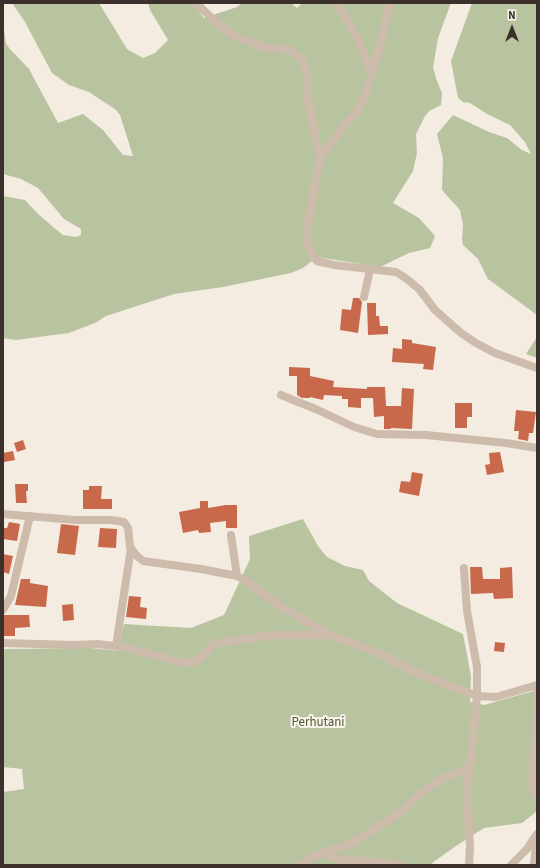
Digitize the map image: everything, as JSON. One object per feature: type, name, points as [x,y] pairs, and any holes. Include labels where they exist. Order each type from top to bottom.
[{"type":"street","points":[[196,3],[218,24],[234,36],[262,47],[290,50],[302,60],[308,76],[308,100],[320,158],[308,222],[308,245],[312,255],[317,261],[334,265],[396,272],[420,290],[435,310],[461,334],[495,353],[537,368]]},
{"type":"street","points":[[336,3],[358,38],[371,73]]},
{"type":"street","points":[[320,158],[345,124],[356,112],[365,95],[380,46],[390,3]]},
{"type":"street","points":[[364,297],[370,269]]},
{"type":"street","points":[[281,394],[354,427],[377,434],[426,435],[506,443],[537,448]]},
{"type":"street","points":[[3,514],[124,522],[128,528],[131,548],[116,646]]},
{"type":"street","points":[[3,610],[11,596],[30,516]]},
{"type":"street","points":[[231,535],[237,576]]},
{"type":"street","points":[[131,548],[143,561],[237,576],[245,580],[280,606],[330,635],[383,655],[414,672],[477,696],[496,696],[537,685],[537,705]]},
{"type":"street","points":[[464,568],[467,611],[476,659],[477,696],[467,790],[470,848],[469,865]]},
{"type":"street","points":[[3,643],[61,645],[98,644],[128,648],[175,661],[188,663],[194,662],[201,657],[212,645],[217,642],[274,635],[330,635]]},
{"type":"street","points":[[537,712],[532,785],[537,796]]},
{"type":"street","points":[[301,865],[313,856],[348,845],[374,830],[402,811],[423,791],[444,778],[470,766]]},
{"type":"street","points":[[511,865],[527,849],[537,835]]},
{"type":"street","points":[[534,865],[537,835]]},
{"type":"street","points":[[326,852],[330,857],[337,859],[402,865]]},
{"type":"green space","points":[[12,3],[99,3],[127,49],[143,58],[155,53],[168,40],[150,10],[148,3],[192,3],[204,18],[237,7],[242,3],[291,3],[297,8],[302,3],[451,3],[438,38],[433,68],[442,93],[441,105],[429,111],[416,134],[417,153],[413,171],[393,203],[419,218],[435,236],[430,248],[409,253],[380,267],[317,257],[303,268],[291,273],[223,287],[174,294],[106,316],[95,323],[69,333],[16,340],[3,338],[3,196],[25,200],[38,214],[63,235],[76,237],[81,235],[81,229],[64,219],[38,188],[21,179],[3,174],[3,23],[6,43],[29,69],[58,123],[83,114],[103,130],[123,155],[133,156],[120,115],[116,110],[89,92],[69,85],[52,73],[25,22]]},
{"type":"green space","points":[[472,3],[537,3],[537,315],[488,279],[478,259],[463,245],[463,225],[460,210],[442,190],[443,158],[437,134],[453,115],[489,132],[507,138],[522,150],[531,154],[525,142],[510,125],[487,114],[470,103],[463,102],[458,98],[451,61]]},
{"type":"green space","points":[[537,337],[537,358],[526,354]]},
{"type":"green space","name":"Perhutani","points":[[303,519],[318,546],[327,557],[345,566],[363,570],[369,581],[397,603],[463,634],[471,676],[470,702],[484,705],[537,690],[537,811],[522,823],[484,828],[430,865],[3,865],[3,792],[24,789],[22,769],[3,767],[3,652],[5,649],[90,648],[118,651],[124,624],[191,628],[224,615],[250,559],[249,536]]},
{"type":"building","points":[[353,298],[359,298],[362,302],[358,333],[340,330],[342,309],[351,310]]},
{"type":"building","points":[[367,303],[376,303],[376,316],[379,316],[380,326],[388,326],[388,334],[368,335]]},
{"type":"building","points":[[402,339],[412,340],[412,343],[436,347],[433,370],[423,369],[424,364],[392,362],[393,348],[402,349]]},
{"type":"building","points":[[289,367],[310,368],[310,376],[334,381],[333,387],[367,389],[367,387],[385,387],[386,406],[401,406],[402,388],[414,389],[412,429],[384,429],[384,416],[374,417],[373,398],[361,398],[361,408],[348,407],[348,399],[342,399],[342,396],[324,395],[323,400],[310,397],[302,398],[297,395],[297,376],[289,376]]},
{"type":"building","points":[[455,403],[472,403],[472,417],[467,417],[467,428],[455,428]]},
{"type":"building","points":[[516,410],[536,412],[533,433],[529,433],[528,441],[518,439],[519,431],[514,431]]},
{"type":"building","points":[[23,440],[26,449],[17,452],[14,443]]},
{"type":"building","points":[[13,451],[15,460],[4,462],[3,453]]},
{"type":"building","points":[[500,452],[504,472],[487,475],[485,465],[490,464],[489,453]]},
{"type":"building","points":[[412,472],[423,474],[419,496],[399,492],[401,481],[410,482]]},
{"type":"building","points":[[15,484],[28,484],[28,491],[26,491],[27,503],[16,503]]},
{"type":"building","points":[[89,486],[102,486],[101,499],[112,499],[112,509],[83,509],[83,490],[89,490]]},
{"type":"building","points":[[200,501],[208,501],[208,508],[237,505],[237,528],[226,528],[226,521],[210,523],[211,532],[199,533],[198,530],[183,533],[179,512],[200,508]]},
{"type":"building","points":[[9,522],[20,524],[17,541],[3,539],[3,528],[7,528]]},
{"type":"building","points":[[61,524],[79,526],[75,555],[57,553]]},
{"type":"building","points":[[100,528],[117,529],[116,548],[98,547]]},
{"type":"building","points":[[3,554],[13,556],[9,574],[3,572]]},
{"type":"building","points":[[470,567],[482,567],[483,579],[500,579],[500,568],[512,567],[513,598],[494,599],[493,593],[471,594]]},
{"type":"building","points":[[21,579],[30,579],[30,583],[48,586],[46,607],[15,605]]},
{"type":"building","points":[[129,596],[141,597],[140,607],[147,608],[146,619],[126,617]]},
{"type":"building","points":[[73,604],[74,620],[63,621],[62,605]]},
{"type":"building","points":[[3,615],[29,615],[30,627],[15,628],[15,636],[3,636]]},
{"type":"building","points":[[495,642],[505,643],[504,652],[494,651]]}]
